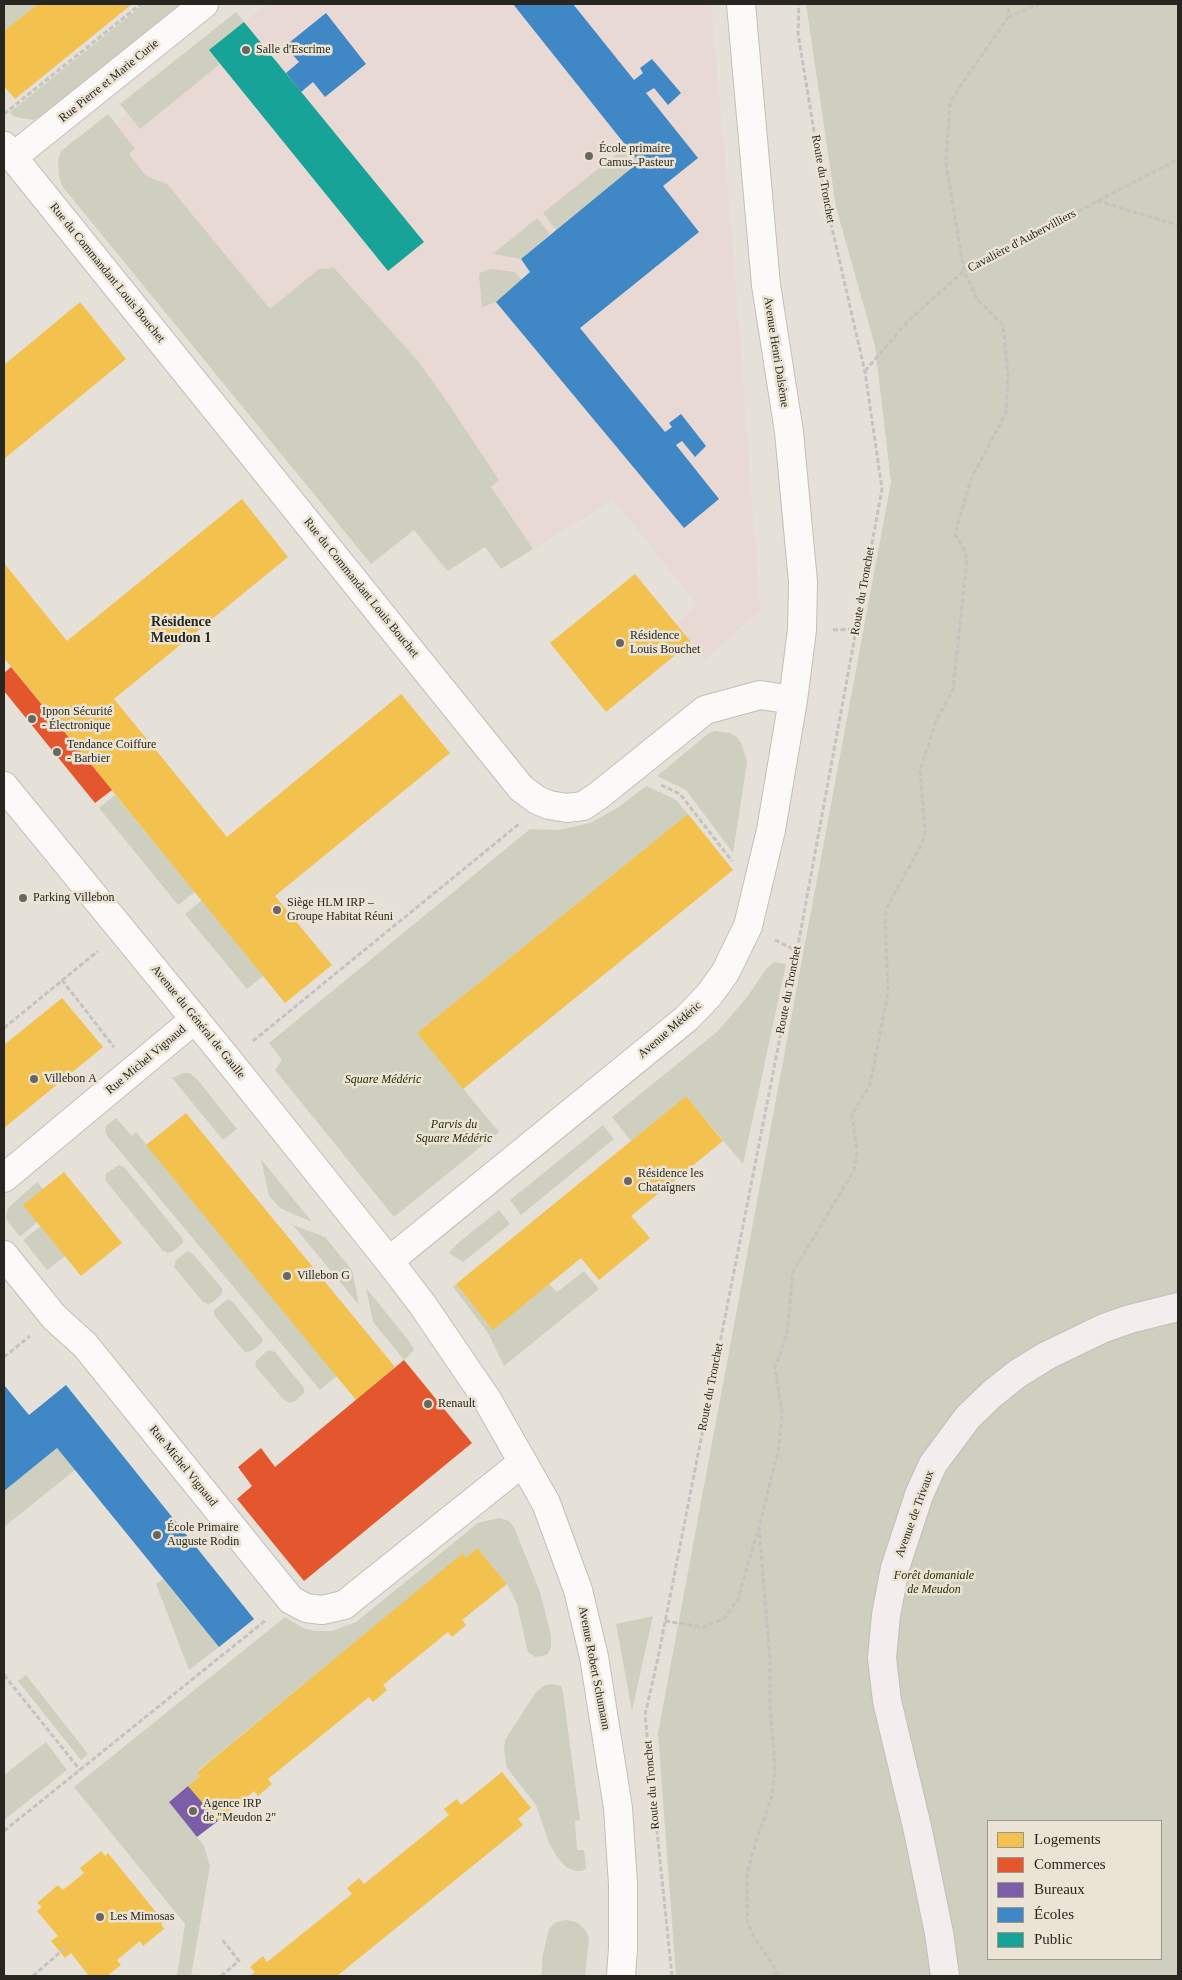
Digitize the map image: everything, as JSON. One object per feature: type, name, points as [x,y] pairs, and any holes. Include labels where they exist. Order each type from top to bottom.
[{"type":"main road","name":"Avenue de Trivaux","points":[[945,1976],[939,1932],[920,1840],[887,1700],[882,1658],[886,1615],[895,1568],[919,1495],[933,1464],[968,1417],[1017,1374],[1046,1356],[1104,1328],[1130,1319],[1178,1307]]},
{"type":"street","name":"Rue Pierre et Marie Curie","points":[[8,151],[204,4]]},
{"type":"street","name":"Avenue Henri Dalsème","points":[[741,4],[766,285],[789,432],[804,582],[802,630],[793,700]]},
{"type":"street","name":"Rue du Commandant Louis Bouchet","points":[[8,151],[514,780],[537,800],[549,805],[567,808],[583,806],[630,771],[705,710],[760,695],[793,700]]},
{"type":"street","name":"Avenue Médéric","points":[[389,1261],[709,996],[725,973],[748,926],[771,830],[793,700]]},
{"type":"street","name":"Avenue du Général de Gaulle","points":[[4,786],[123,930],[389,1261]]},
{"type":"street","name":"Rue Michel Vignaud","points":[[4,1178],[195,1019]]},
{"type":"street","name":"Rue Michel Vignaud","points":[[4,1255],[54,1317],[85,1345],[291,1600],[306,1608],[322,1610],[344,1606],[523,1462]]},
{"type":"street","name":"Avenue Robert Schumann","points":[[389,1261],[422,1304],[488,1401],[546,1503],[578,1590],[594,1657],[618,1808],[623,1884],[621,1976]]},
{"type":"path","points":[[4,114],[141,4]]},
{"type":"path","name":"Route du Tronchet","points":[[672,1976],[645,1715],[797,952],[882,488],[864,372],[824,193],[798,33],[800,4]]},
{"type":"path","points":[[665,1621],[704,1627],[724,1619],[738,1599],[759,1527],[779,1447],[782,1413],[775,1368],[787,1334],[793,1272],[854,1170],[857,1151],[852,1114],[870,1085],[888,992],[884,916],[888,905],[922,844],[925,831],[920,770],[936,721],[953,690],[967,559],[955,534],[971,478],[1006,412],[1008,375],[1003,325],[977,299],[964,271],[946,164],[950,102],[1008,17],[1009,4]]},
{"type":"path","points":[[1008,17],[1039,4]]},
{"type":"path","name":"Cavalière d'Aubervilliers","points":[[864,372],[910,319],[964,271],[1178,159]]},
{"type":"path","points":[[1097,201],[1178,225]]},
{"type":"path","points":[[630,771],[680,794],[743,876],[758,883]]},
{"type":"path","points":[[229,1061],[516,828],[537,800]]},
{"type":"path","points":[[4,1028],[123,930]]},
{"type":"path","points":[[62,980],[134,1071]]},
{"type":"path","points":[[759,1527],[770,1660],[770,1707],[775,1767],[772,1796],[755,1844],[747,1874],[747,1903],[748,1923],[754,1937],[773,1965],[777,1976]]},
{"type":"path","points":[[4,1831],[291,1600]]},
{"type":"path","points":[[4,1677],[80,1770]]},
{"type":"path","points":[[221,1938],[239,1961],[221,1976]]},
{"type":"path","points":[[33,1976],[66,1947]]},
{"type":"shaded area","points":[[267,4],[711,4],[733,248],[760,610],[705,660],[677,624],[697,604],[613,500],[501,569],[485,546],[445,573],[414,530],[385,552],[73,157]]},
{"type":"green space","points":[[4,4],[38,4],[4,31]]},
{"type":"green space","points":[[144,4],[183,4],[47,113],[33,120],[16,117],[9,113]]},
{"type":"green space","name":"Forêt domaniale de Meudon","points":[[806,4],[1178,4],[1178,1976],[676,1976],[658,1733],[891,482],[875,346],[836,207]]},
{"type":"green space","points":[[236,12],[244,22],[210,50],[220,64],[140,129],[120,104]]},
{"type":"green space","points":[[108,114],[135,149],[129,154],[146,176],[167,184],[270,309],[319,269],[334,268],[417,360],[444,397],[499,480],[491,487],[533,549],[501,569],[485,547],[448,571],[414,530],[371,564],[62,186],[58,161],[61,151]]},
{"type":"green space","points":[[627,146],[639,162],[556,230],[543,213]]},
{"type":"green space","points":[[537,218],[550,234],[521,259],[493,254]]},
{"type":"green space","points":[[491,269],[515,272],[522,280],[496,302],[482,307],[479,276],[480,273]]},
{"type":"green space","points":[[715,731],[730,733],[738,738],[747,762],[733,853],[686,790],[657,776],[709,733]]},
{"type":"green space","points":[[646,786],[675,799],[688,814],[417,1033],[499,1132],[394,1217],[275,1070],[282,1060],[269,1043],[530,829],[558,830],[590,823],[619,807]]},
{"type":"green space","points":[[115,795],[195,892],[178,905],[99,808]]},
{"type":"green space","points":[[202,900],[263,976],[247,989],[185,914]]},
{"type":"green space","points":[[774,962],[786,964],[743,1164],[686,1096],[631,1141],[612,1117],[718,1031],[747,997],[766,969]]},
{"type":"green space","points":[[183,1073],[190,1073],[196,1078],[237,1129],[223,1140],[172,1078]]},
{"type":"green space","points":[[116,1118],[132,1136],[136,1132],[337,1376],[320,1390],[108,1137],[105,1132],[106,1126]]},
{"type":"green space","points":[[603,1125],[614,1139],[521,1215],[510,1200]]},
{"type":"green space","points":[[261,1159],[312,1222],[280,1208],[269,1196]]},
{"type":"green space","points":[[119,1165],[124,1167],[183,1239],[183,1243],[172,1252],[163,1251],[105,1180],[106,1174]]},
{"type":"green space","points":[[37,1182],[43,1189],[37,1222],[20,1237],[8,1222],[6,1217],[8,1208]]},
{"type":"green space","points":[[499,1210],[510,1224],[463,1262],[449,1253],[457,1244]]},
{"type":"green space","points":[[293,1225],[325,1237],[352,1270],[359,1305]]},
{"type":"green space","points":[[41,1226],[65,1256],[47,1270],[23,1240]]},
{"type":"green space","points":[[188,1251],[193,1254],[222,1288],[222,1294],[212,1303],[203,1302],[174,1267],[176,1260]]},
{"type":"green space","points":[[584,1271],[599,1289],[504,1366],[488,1333],[453,1287],[456,1284],[493,1329],[549,1284],[557,1292]]},
{"type":"green space","points":[[366,1288],[409,1341],[414,1350],[404,1360],[373,1322]]},
{"type":"green space","points":[[228,1299],[233,1302],[262,1338],[262,1343],[252,1351],[245,1352],[214,1315],[214,1310]]},
{"type":"green space","points":[[268,1350],[275,1352],[304,1388],[304,1393],[294,1402],[290,1403],[284,1400],[255,1366],[256,1361]]},
{"type":"green space","points":[[57,1448],[75,1470],[4,1527],[4,1491]]},
{"type":"green space","points":[[499,1518],[509,1521],[514,1527],[540,1592],[551,1635],[551,1648],[547,1655],[535,1657],[528,1652],[517,1604],[507,1584],[477,1548],[466,1558],[463,1554],[197,1771],[200,1776],[169,1801],[204,1846],[210,1866],[191,1976],[177,1976],[185,1924],[74,1787],[285,1617],[303,1628],[314,1631],[332,1631],[356,1622],[478,1523]]},
{"type":"green space","points":[[163,1579],[219,1647],[189,1670],[156,1584]]},
{"type":"green space","points":[[653,1616],[632,1711],[616,1624]]},
{"type":"green space","points":[[26,1675],[88,1754],[81,1760],[18,1681]]},
{"type":"green space","points":[[545,1685],[561,1686],[563,1693],[580,1820],[575,1821],[577,1850],[584,1850],[586,1868],[582,1871],[575,1871],[566,1867],[557,1857],[549,1843],[536,1805],[507,1768],[504,1750],[505,1740],[536,1692]]},
{"type":"green space","points":[[46,1742],[67,1770],[4,1820],[4,1775]]},
{"type":"green space","points":[[567,1920],[578,1923],[586,1931],[589,1938],[585,1976],[542,1976],[542,1958],[549,1929],[556,1922]]},
{"type":"building: Logements","points":[[38,4],[132,4],[15,99],[4,86],[4,31]]},
{"type":"building: Logements","points":[[80,302],[126,359],[4,459],[4,365]]},
{"type":"building: Logements","points":[[242,499],[288,557],[114,699],[227,837],[401,694],[450,753],[275,896],[332,965],[285,1003],[4,658],[4,563],[67,641]]},
{"type":"building: Logements","name":"Résidence Louis Bouchet","points":[[635,574],[691,642],[606,712],[550,643]]},
{"type":"building: Logements","points":[[688,814],[733,870],[463,1089],[417,1033]]},
{"type":"building: Logements","name":"Villebon A","points":[[62,998],[103,1047],[4,1128],[4,1045]]},
{"type":"building: Logements","name":"Résidence les Chataîgners","points":[[686,1096],[723,1141],[631,1216],[650,1238],[599,1280],[581,1258],[493,1330],[456,1284]]},
{"type":"building: Logements","name":"Villebon G","points":[[186,1113],[395,1367],[356,1400],[146,1145]]},
{"type":"building: Logements","points":[[64,1172],[122,1243],[81,1276],[23,1205]]},
{"type":"building: Logements","points":[[477,1548],[507,1584],[462,1620],[466,1625],[452,1637],[448,1632],[383,1685],[387,1690],[373,1702],[369,1697],[268,1779],[272,1784],[258,1796],[254,1791],[218,1821],[188,1786],[200,1776],[197,1772],[463,1553],[466,1558]]},
{"type":"building: Logements","points":[[502,1772],[531,1808],[518,1819],[523,1825],[337,1976],[250,1976],[255,1972],[250,1967],[263,1956],[267,1962],[352,1894],[347,1888],[359,1878],[364,1884],[449,1815],[444,1809],[457,1799],[461,1805]]},
{"type":"building: Logements","name":"Les Mimosas","points":[[101,1851],[105,1856],[108,1853],[164,1922],[161,1924],[164,1929],[143,1946],[140,1941],[117,1960],[121,1965],[107,1976],[89,1976],[71,1953],[65,1958],[51,1941],[58,1936],[37,1911],[42,1907],[37,1903],[58,1885],[63,1890],[84,1873],[80,1868]]},
{"type":"building: Commerces","points":[[11,667],[112,790],[95,803],[4,691],[4,673]]},
{"type":"building: Commerces","points":[[404,1360],[472,1443],[304,1581],[237,1499],[252,1486],[238,1467],[261,1448],[275,1467]]},
{"type":"building: Bureaux","name":"Agence IRP de \"Meudon 2\"","points":[[188,1786],[218,1821],[197,1837],[169,1802]]},
{"type":"building: Écoles","points":[[513,4],[573,4],[634,80],[643,73],[640,68],[652,59],[681,93],[668,105],[654,88],[646,93],[698,158],[663,186],[699,232],[580,328],[665,432],[672,427],[669,423],[681,414],[706,446],[695,457],[682,441],[676,445],[719,499],[684,528],[496,302],[530,272],[521,259],[639,162]]},
{"type":"building: Écoles","points":[[326,13],[366,64],[325,97],[313,82],[301,92],[286,73],[299,62],[285,46]]},
{"type":"building: Écoles","name":"École Primaire Auguste Rodin","points":[[4,1385],[29,1415],[66,1385],[254,1619],[219,1647],[57,1448],[4,1491]]},
{"type":"building: Public","points":[[244,22],[424,242],[388,271],[209,50]]},
{"type":"place","name":"Salle d'Escrime","points":[[246,50]]},
{"type":"place","name":"École primaire Camus–Pasteur","points":[[589,156]]},
{"type":"place","name":"Résidence Louis Bouchet","points":[[620,643]]},
{"type":"place","name":"Ippon Sécurité - Électronique","points":[[32,719]]},
{"type":"place","name":"Tendance Coiffure - Barbier","points":[[57,752]]},
{"type":"place","name":"Parking Villebon","points":[[23,898]]},
{"type":"place","name":"Siège HLM IRP – Groupe Habitat Réuni","points":[[277,910]]},
{"type":"place","name":"Villebon A","points":[[34,1079]]},
{"type":"place","name":"Résidence les Chataîgners","points":[[628,1181]]},
{"type":"place","name":"Villebon G","points":[[287,1276]]},
{"type":"place","name":"Renault","points":[[428,1404]]},
{"type":"place","name":"École Primaire Auguste Rodin","points":[[157,1535]]},
{"type":"place","name":"Agence IRP de \"Meudon 2\"","points":[[193,1811]]},
{"type":"place","name":"Les Mimosas","points":[[100,1917]]},
{"type":"district","name":"Résidence Meudon 1","points":[[181,630]]},
{"type":"park label","name":"Square Médéric","points":[[383,1080]]},
{"type":"park label","name":"Parvis du Square Médéric","points":[[454,1132]]}]
